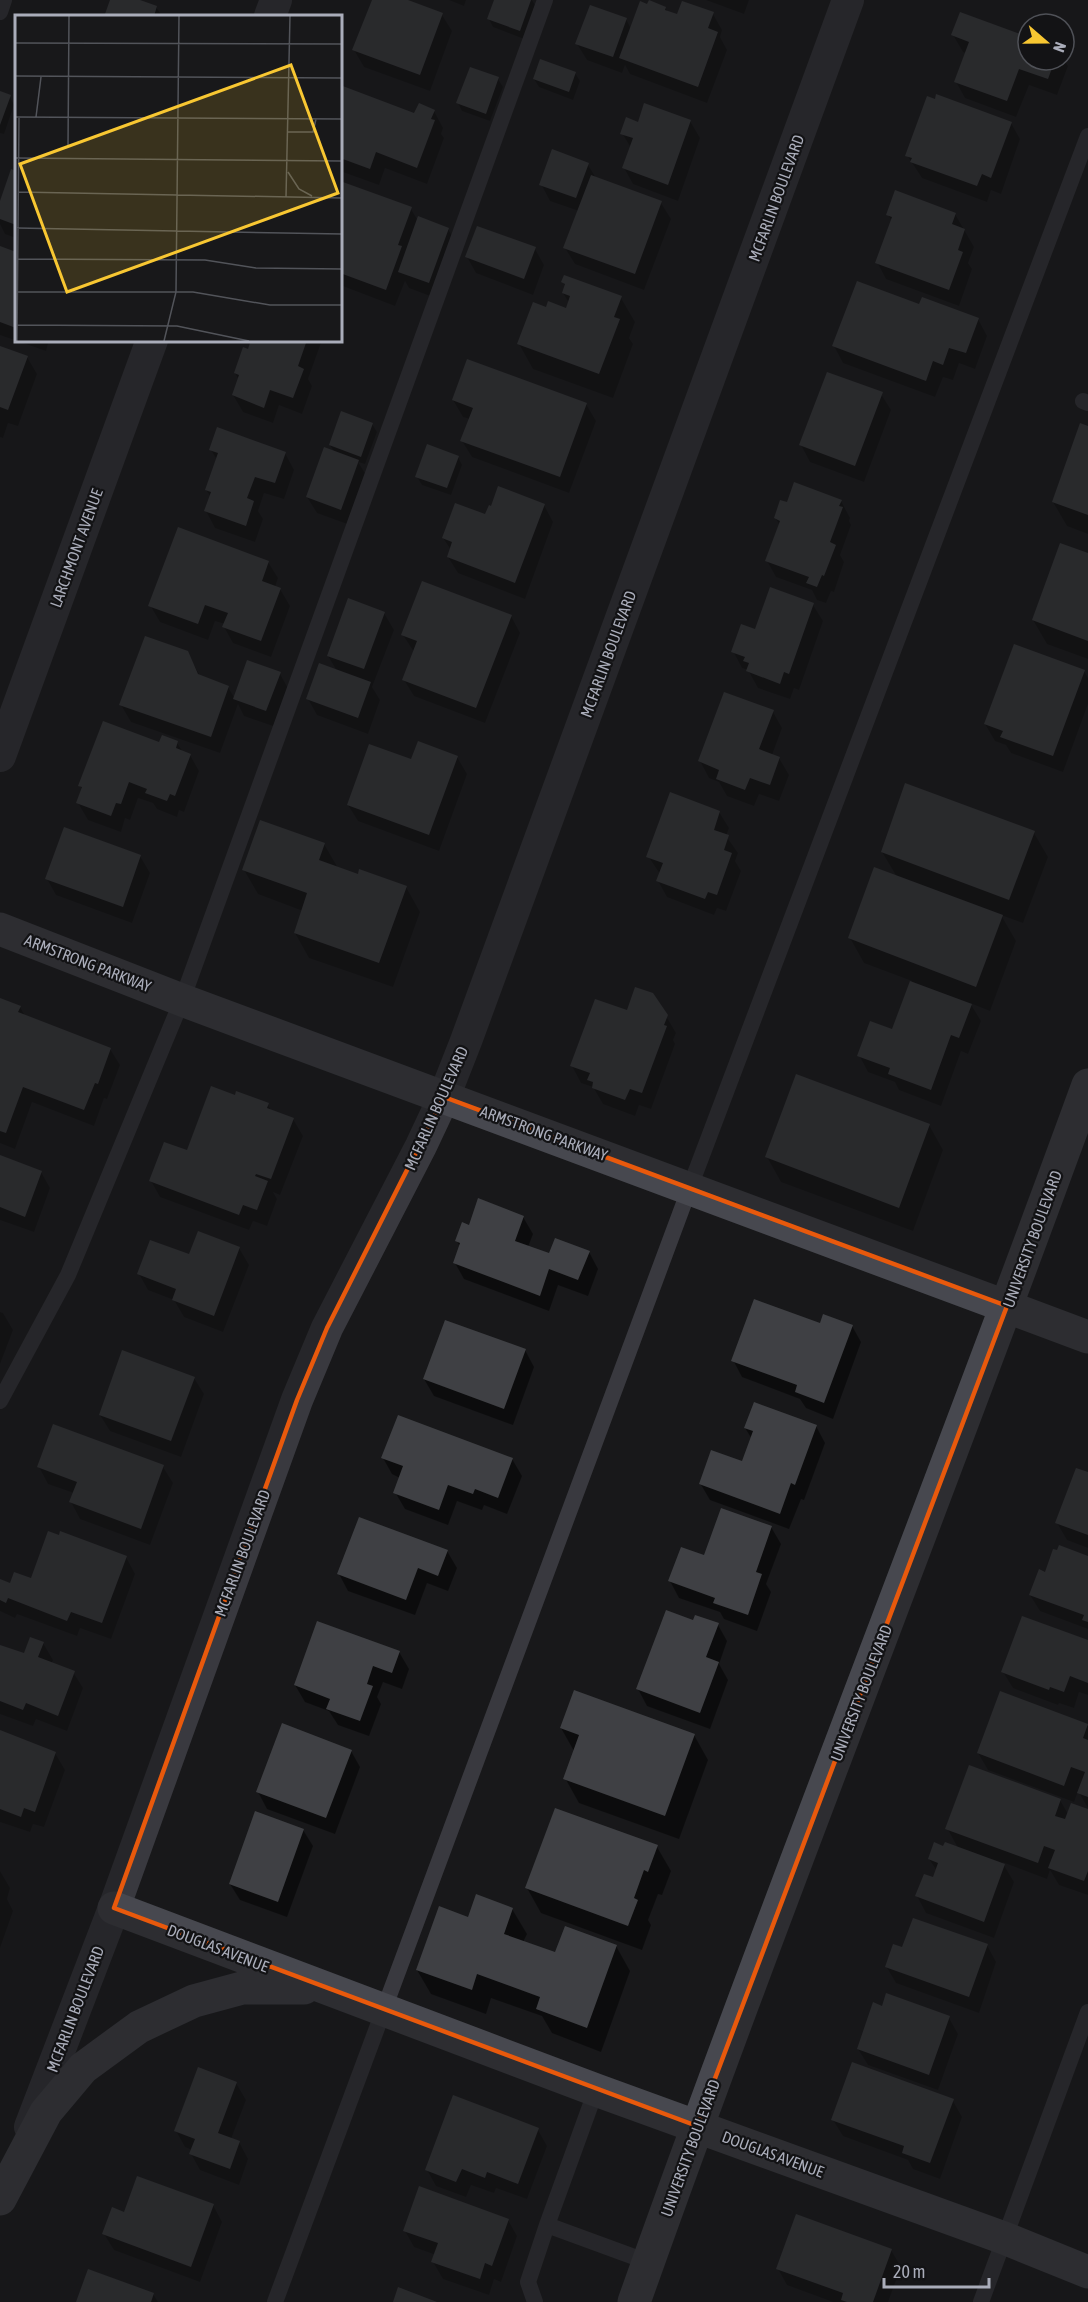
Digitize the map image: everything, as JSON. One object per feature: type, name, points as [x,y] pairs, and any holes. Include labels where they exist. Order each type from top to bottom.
[{"type":"street","points":[[270,15],[276,0]]},
{"type":"street","name":"MCFARLIN BOULEVARD","points":[[2,2198],[114,1908],[302,1390],[327,1328],[444,1097],[848,0]]},
{"type":"street","name":"LARCHMONT AVENUE","points":[[0,756],[151,342]]},
{"type":"street","name":"ARMSTRONG PARKWAY","points":[[0,929],[182,1000],[690,1187],[1088,1337]]},
{"type":"street","name":"UNIVERSITY BOULEVARD","points":[[634,2302],[697,2126],[1007,1306],[1088,1085]]},
{"type":"street","name":"DOUGLAS AVENUE","points":[[114,1908],[382,2011],[1004,2238],[1088,2272]]},
{"type":"street","name":"DOUGLAS AVENUE","points":[[2,2198],[46,2112],[83,2068],[139,2027],[194,2001],[242,1988],[322,1988]]},
{"type":"lane","points":[[0,12],[4,0]]},
{"type":"lane","points":[[0,1401],[68,1275],[182,1000],[545,0]]},
{"type":"lane","points":[[275,2302],[690,1187],[1088,136]]},
{"type":"lane","points":[[981,2302],[1088,2012]]},
{"type":"lane","points":[[535,2302],[528,2282],[596,2090]]},
{"type":"lane","points":[[547,2225],[648,2262]]},
{"type":"highlighted area","points":[[444,1097],[1007,1306],[697,2126],[114,1908],[297,1400],[327,1328]]},
{"type":"building","points":[[110,0],[140,0],[157,6],[154,15],[105,14]]},
{"type":"building","points":[[372,0],[408,0],[443,13],[420,75],[352,50]]},
{"type":"building","points":[[494,0],[531,0],[520,31],[487,19]]},
{"type":"building","points":[[649,0],[677,14],[682,1],[714,12],[708,28],[718,32],[698,87],[619,58],[640,1],[647,4]]},
{"type":"building","points":[[590,5],[627,18],[613,57],[575,44]]},
{"type":"building","points":[[960,12],[1016,33],[1016,72],[1018,72],[1007,101],[954,82],[969,42],[951,35]]},
{"type":"building","points":[[540,59],[576,72],[569,92],[533,79]]},
{"type":"building","points":[[470,67],[499,77],[486,114],[456,103]]},
{"type":"building","points":[[1028,72],[1051,72],[1048,79]]},
{"type":"building","points":[[342,86],[414,113],[419,103],[435,110],[431,119],[435,120],[417,168],[376,152],[370,169],[342,159]]},
{"type":"building","points":[[0,91],[11,95],[0,125]]},
{"type":"building","points":[[936,94],[1012,122],[991,178],[982,174],[977,186],[910,162],[912,158],[905,156],[927,96],[935,99]]},
{"type":"building","points":[[644,103],[691,120],[668,185],[622,168],[633,138],[620,134],[626,117],[638,122]]},
{"type":"building","points":[[552,149],[589,163],[576,198],[539,185]]},
{"type":"building","points":[[11,169],[15,171],[15,225],[0,219],[0,201]]},
{"type":"building","points":[[591,175],[662,201],[635,274],[563,248]]},
{"type":"building","points":[[342,182],[412,207],[398,245],[402,246],[386,290],[342,274]]},
{"type":"building","points":[[895,190],[956,213],[952,224],[965,229],[958,250],[963,252],[949,290],[875,263],[892,217],[886,215]]},
{"type":"building","points":[[418,216],[449,228],[429,283],[398,272]]},
{"type":"building","points":[[477,226],[536,247],[524,279],[465,257]]},
{"type":"building","points":[[0,246],[15,252],[15,328],[0,322]]},
{"type":"building","points":[[564,275],[622,296],[614,317],[620,319],[599,374],[517,344],[533,302],[546,307],[548,301],[566,308],[570,296],[562,293],[565,284],[561,282]]},
{"type":"building","points":[[857,281],[919,304],[922,297],[979,318],[966,353],[949,348],[943,365],[933,361],[926,381],[832,346]]},
{"type":"building","points":[[250,342],[306,342],[298,366],[304,369],[293,398],[270,390],[264,408],[232,395],[239,375],[234,373],[243,347],[248,349]]},
{"type":"building","points":[[0,346],[28,356],[8,410],[0,407]]},
{"type":"building","points":[[467,359],[587,403],[560,477],[460,441],[473,408],[452,400]]},
{"type":"building","points":[[827,372],[883,392],[855,466],[799,445]]},
{"type":"building","points":[[341,411],[373,423],[361,457],[329,445]]},
{"type":"building","points":[[1080,423],[1088,426],[1088,515],[1052,502]]},
{"type":"building","points":[[217,427],[286,452],[275,483],[255,477],[247,498],[254,501],[246,526],[204,511],[211,492],[205,490],[218,453],[209,450]]},
{"type":"building","points":[[427,444],[459,456],[447,488],[415,477]]},
{"type":"building","points":[[324,447],[359,460],[341,510],[306,497]]},
{"type":"building","points":[[794,482],[842,500],[839,506],[843,507],[830,542],[836,545],[824,576],[822,575],[817,587],[806,583],[809,577],[765,561],[780,521],[774,518],[780,500],[787,502]]},
{"type":"building","points":[[498,486],[545,504],[515,583],[447,557],[452,542],[442,538],[455,503],[485,514],[489,505],[491,506]]},
{"type":"building","points":[[178,527],[269,561],[262,581],[281,588],[261,641],[222,627],[228,613],[205,605],[198,624],[148,606]]},
{"type":"building","points":[[1060,543],[1088,553],[1088,641],[1032,620]]},
{"type":"building","points":[[422,581],[512,615],[476,708],[402,680],[417,641],[401,635]]},
{"type":"building","points":[[770,587],[814,603],[789,674],[784,672],[780,684],[746,671],[749,663],[743,661],[745,657],[731,652],[741,624],[755,629]]},
{"type":"building","points":[[348,598],[385,612],[364,669],[327,656]]},
{"type":"building","points":[[145,636],[188,651],[198,674],[229,686],[211,737],[119,705]]},
{"type":"building","points":[[1014,644],[1085,670],[1053,756],[1000,737],[1003,731],[984,724]]},
{"type":"building","points":[[247,660],[281,672],[266,711],[233,699]]},
{"type":"building","points":[[319,663],[371,682],[358,718],[306,699]]},
{"type":"building","points":[[724,692],[774,710],[759,749],[780,757],[770,785],[750,778],[745,790],[716,779],[719,770],[698,761]]},
{"type":"building","points":[[103,721],[159,742],[162,735],[178,741],[176,748],[191,754],[175,796],[170,794],[167,801],[145,793],[147,789],[129,782],[121,804],[116,803],[111,816],[76,803],[82,787],[78,786]]},
{"type":"building","points":[[418,741],[458,756],[429,835],[347,805],[369,744],[411,759]]},
{"type":"building","points":[[905,783],[1035,831],[1009,900],[881,852]]},
{"type":"building","points":[[670,792],[720,811],[714,830],[729,835],[724,850],[732,853],[717,895],[708,892],[705,899],[656,881],[663,863],[646,857]]},
{"type":"building","points":[[260,820],[325,843],[319,860],[358,874],[359,869],[407,886],[379,963],[294,933],[307,893],[242,870]]},
{"type":"building","points":[[64,827],[141,855],[123,907],[45,879]]},
{"type":"building","points":[[874,867],[1003,915],[976,987],[848,938]]},
{"type":"building","points":[[910,981],[972,1004],[959,1038],[951,1035],[931,1090],[888,1074],[890,1068],[857,1056],[870,1021],[892,1029]]},
{"type":"building","points":[[635,987],[653,993],[668,1015],[664,1025],[667,1026],[642,1093],[630,1089],[625,1100],[592,1088],[593,1082],[587,1080],[590,1073],[570,1066],[595,999],[627,1010]]},
{"type":"building","points":[[0,998],[21,1006],[18,1012],[111,1048],[98,1084],[95,1083],[84,1110],[23,1087],[6,1133],[0,1131]]},
{"type":"building","points":[[796,1074],[930,1124],[899,1208],[765,1157]]},
{"type":"building","points":[[211,1086],[235,1095],[236,1091],[269,1103],[267,1108],[294,1118],[271,1179],[256,1174],[255,1176],[268,1181],[257,1210],[243,1205],[239,1215],[149,1181],[164,1142],[187,1150]]},
{"type":"building","points":[[0,1155],[42,1171],[25,1217],[0,1207]]},
{"type":"building","points":[[478,1198],[524,1216],[515,1241],[549,1253],[555,1238],[590,1251],[578,1280],[549,1269],[540,1296],[453,1263],[460,1243],[455,1241],[462,1222],[469,1225]]},
{"type":"building","points":[[198,1231],[240,1247],[214,1316],[172,1300],[176,1289],[137,1274],[150,1240],[189,1254]]},
{"type":"building","points":[[754,1299],[820,1323],[823,1314],[853,1325],[824,1403],[795,1392],[797,1385],[731,1361]]},
{"type":"building","points":[[445,1320],[526,1349],[504,1409],[423,1379]]},
{"type":"building","points":[[122,1350],[195,1377],[171,1441],[99,1415]]},
{"type":"building","points":[[754,1402],[817,1425],[795,1485],[791,1483],[780,1514],[699,1484],[711,1450],[742,1461],[753,1431],[744,1428]]},
{"type":"building","points":[[398,1415],[513,1458],[498,1498],[475,1489],[473,1494],[448,1485],[439,1510],[393,1493],[403,1466],[381,1458]]},
{"type":"building","points":[[53,1424],[164,1465],[141,1529],[69,1502],[77,1482],[37,1467]]},
{"type":"building","points":[[1076,1468],[1088,1472],[1088,1535],[1055,1523]]},
{"type":"building","points":[[721,1508],[772,1526],[756,1572],[762,1574],[748,1615],[713,1603],[715,1598],[668,1581],[681,1547],[704,1555]]},
{"type":"building","points":[[359,1517],[448,1550],[438,1576],[418,1568],[406,1600],[337,1574]]},
{"type":"building","points":[[48,1531],[59,1535],[60,1531],[127,1556],[102,1623],[71,1612],[67,1621],[8,1598],[6,1603],[0,1600],[0,1579],[10,1583],[14,1572],[31,1578]]},
{"type":"building","points":[[1059,1545],[1088,1556],[1088,1622],[1082,1620],[1084,1615],[1029,1595],[1039,1569],[1045,1572],[1053,1549],[1057,1550]]},
{"type":"building","points":[[666,1610],[693,1620],[695,1615],[719,1623],[706,1657],[719,1662],[700,1713],[636,1689]]},
{"type":"building","points":[[1022,1616],[1088,1640],[1088,1683],[1070,1676],[1064,1692],[1050,1687],[1049,1690],[1001,1672]]},
{"type":"building","points":[[317,1621],[400,1651],[392,1673],[373,1666],[367,1684],[373,1686],[360,1721],[326,1709],[330,1699],[294,1685]]},
{"type":"building","points":[[30,1637],[44,1642],[38,1657],[75,1671],[58,1716],[26,1703],[23,1710],[0,1701],[0,1645],[24,1653]]},
{"type":"building","points":[[574,1690],[695,1734],[665,1816],[563,1779],[579,1735],[560,1728]]},
{"type":"building","points":[[1000,1691],[1088,1724],[1083,1738],[1088,1740],[1088,1797],[1077,1793],[1085,1772],[1071,1767],[1064,1786],[977,1753]]},
{"type":"building","points":[[282,1723],[352,1750],[326,1818],[256,1792]]},
{"type":"building","points":[[0,1730],[56,1752],[35,1812],[24,1808],[21,1817],[0,1809]]},
{"type":"building","points":[[969,1765],[1061,1799],[1055,1816],[1065,1819],[1071,1803],[1088,1809],[1088,1871],[1084,1881],[1048,1868],[1055,1850],[1044,1846],[1038,1863],[945,1829]]},
{"type":"building","points":[[555,1808],[658,1845],[648,1872],[644,1870],[634,1898],[638,1900],[628,1926],[525,1888]]},
{"type":"building","points":[[255,1811],[304,1829],[278,1902],[229,1884]]},
{"type":"building","points":[[934,1842],[943,1846],[945,1842],[1005,1864],[984,1922],[915,1896],[924,1874],[933,1877],[938,1863],[928,1859]]},
{"type":"building","points":[[476,1894],[513,1908],[504,1934],[555,1952],[565,1926],[617,1945],[587,2028],[536,2009],[540,1997],[477,1974],[472,1990],[416,1970],[439,1906],[468,1917]]},
{"type":"building","points":[[913,1918],[988,1944],[969,1997],[885,1967],[893,1944],[902,1947]]},
{"type":"building","points":[[886,1993],[950,2016],[929,2075],[857,2049],[873,2002],[882,2006]]},
{"type":"building","points":[[852,2062],[954,2099],[930,2163],[902,2153],[904,2146],[831,2120]]},
{"type":"building","points":[[198,2067],[237,2082],[218,2133],[240,2141],[230,2169],[189,2154],[195,2139],[174,2131]]},
{"type":"building","points":[[453,2095],[539,2128],[518,2184],[487,2172],[485,2178],[462,2169],[456,2182],[425,2170]]},
{"type":"building","points":[[137,2176],[214,2204],[191,2267],[102,2234],[112,2207],[124,2212]]},
{"type":"building","points":[[419,2186],[509,2219],[492,2266],[485,2263],[480,2279],[431,2262],[438,2243],[403,2231]]},
{"type":"building","points":[[796,2214],[892,2249],[873,2302],[841,2300],[843,2293],[776,2269]]},
{"type":"building","points":[[88,2269],[154,2293],[151,2302],[76,2302]]},
{"type":"building","points":[[398,2287],[437,2302],[393,2302]]}]
